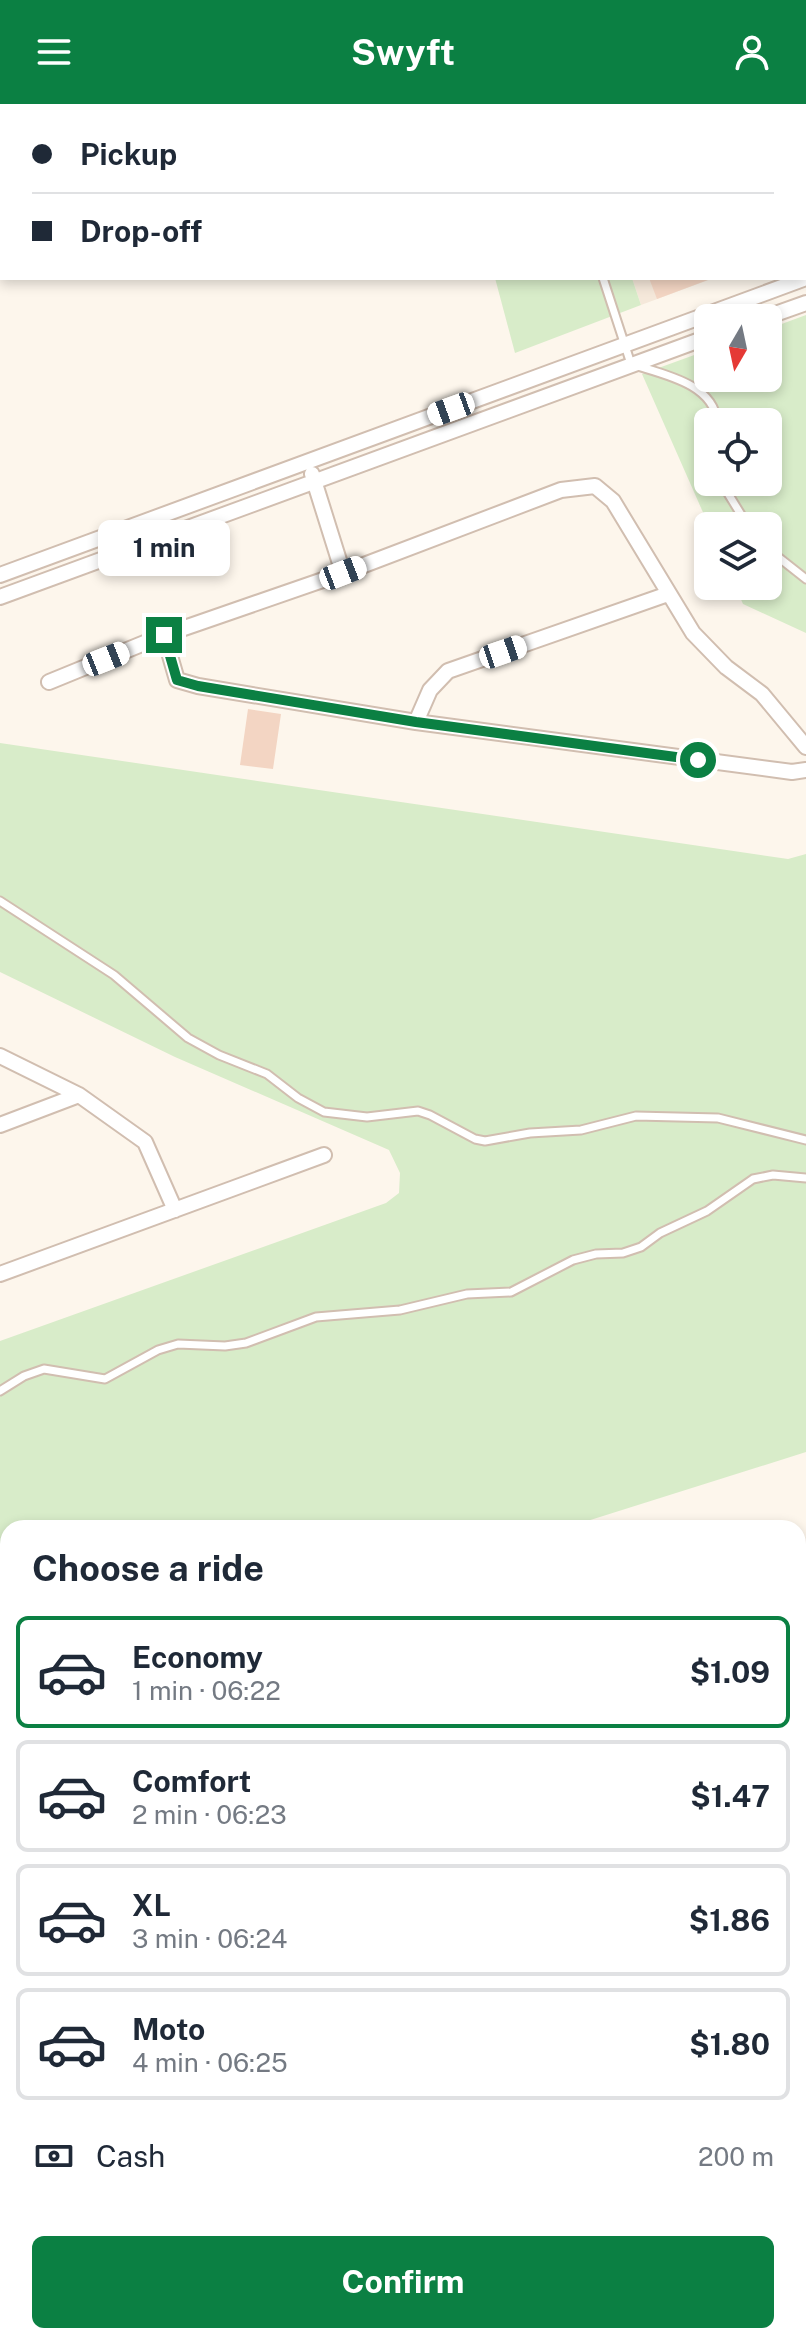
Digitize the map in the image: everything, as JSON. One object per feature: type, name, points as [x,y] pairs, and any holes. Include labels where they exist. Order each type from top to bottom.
[{"type":"street","points":[[0,575],[801,280]]},
{"type":"street","points":[[782,312],[806,303]]},
{"type":"street","points":[[0,597],[694,342]]},
{"type":"street","points":[[307,461],[343,573]]},
{"type":"street","points":[[49,682],[164,635],[343,573],[561,490],[595,486],[613,501],[693,633],[726,667],[762,694],[806,747]]},
{"type":"street","points":[[416,722],[430,690],[448,671],[668,594]]},
{"type":"street","points":[[164,635],[177,680],[198,686],[416,722],[792,772],[806,770]]},
{"type":"street","points":[[0,1056],[79,1095],[145,1142],[175,1210]]},
{"type":"street","points":[[0,1125],[79,1095]]},
{"type":"street","points":[[0,1274],[324,1155]]},
{"type":"lane","points":[[604,280],[631,364],[697,389],[709,400],[712,408]]},
{"type":"lane","points":[[782,560],[806,579]]},
{"type":"lane","points":[[0,901],[114,975],[188,1038],[219,1055],[267,1074],[311,1107],[324,1112],[367,1117],[418,1111],[485,1141],[530,1133],[581,1130],[636,1116],[718,1118],[806,1140]]},
{"type":"lane","points":[[0,1391],[24,1376],[44,1369],[105,1379],[148,1354],[178,1344],[225,1346],[246,1343],[316,1317],[400,1310],[467,1294],[511,1292],[573,1260],[596,1254],[623,1253],[641,1247],[660,1233],[707,1211],[753,1179],[773,1175],[806,1178]]},
{"type":"shaded area","points":[[633,280],[709,280],[641,305]]},
{"type":"green space","points":[[496,280],[633,280],[641,305],[515,353]]},
{"type":"green space","points":[[806,315],[806,633],[743,604],[741,600],[782,600],[782,512],[703,512],[696,496],[782,496],[782,408],[694,408],[694,492],[642,374],[694,355],[694,392],[782,392],[782,324]]},
{"type":"green space","points":[[0,743],[788,859],[806,854],[806,1452],[590,1520],[0,1520],[0,1341],[386,1203],[399,1193],[400,1173],[389,1150],[175,1057],[0,972]]},
{"type":"building","points":[[650,280],[708,280],[657,299]]},
{"type":"building","points":[[248,709],[281,714],[273,769],[240,765]]},
{"type":"route","points":[[164,635],[177,680],[198,686],[416,722],[698,760]]}]
